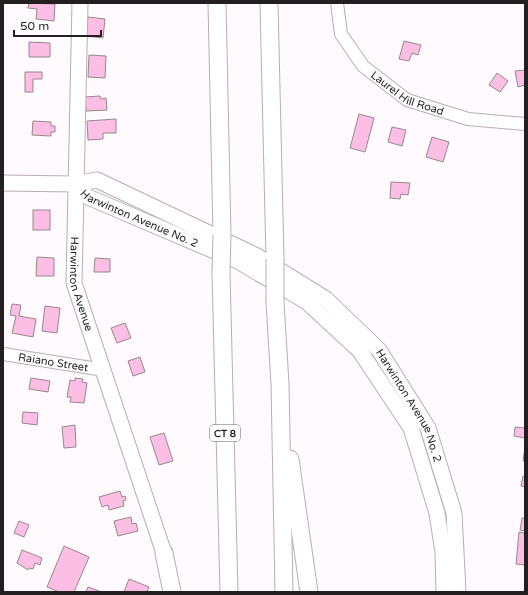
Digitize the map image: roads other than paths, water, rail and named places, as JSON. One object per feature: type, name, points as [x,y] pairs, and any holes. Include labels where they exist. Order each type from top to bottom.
[{"type":"highway","name":"CT 8","points":[[217,3],[222,235],[221,273],[229,592]]},
{"type":"highway","points":[[270,3],[275,302],[280,384],[284,592]]},
{"type":"highway","points":[[280,384],[309,592]]},
{"type":"highway","points":[[164,553],[172,592]]},
{"type":"main road","name":"Harwinton Avenue","points":[[80,3],[74,283],[164,553]]},
{"type":"main road","name":"Harwinton Avenue No. 2","points":[[75,184],[96,180],[256,256],[326,299],[379,350],[428,428],[454,513],[458,592]]},
{"type":"main road","points":[[3,183],[75,184]]},
{"type":"main road","name":"Harwinton Avenue No. 2","points":[[75,184],[88,197],[238,261],[307,302],[360,351],[411,428],[437,513],[443,552],[444,592]]},
{"type":"street","name":"Laurel Hill Road","points":[[337,3],[341,34],[363,66],[407,100],[468,119],[525,124]]},
{"type":"street","name":"Raiano Street","points":[[3,354],[104,370]]}]
